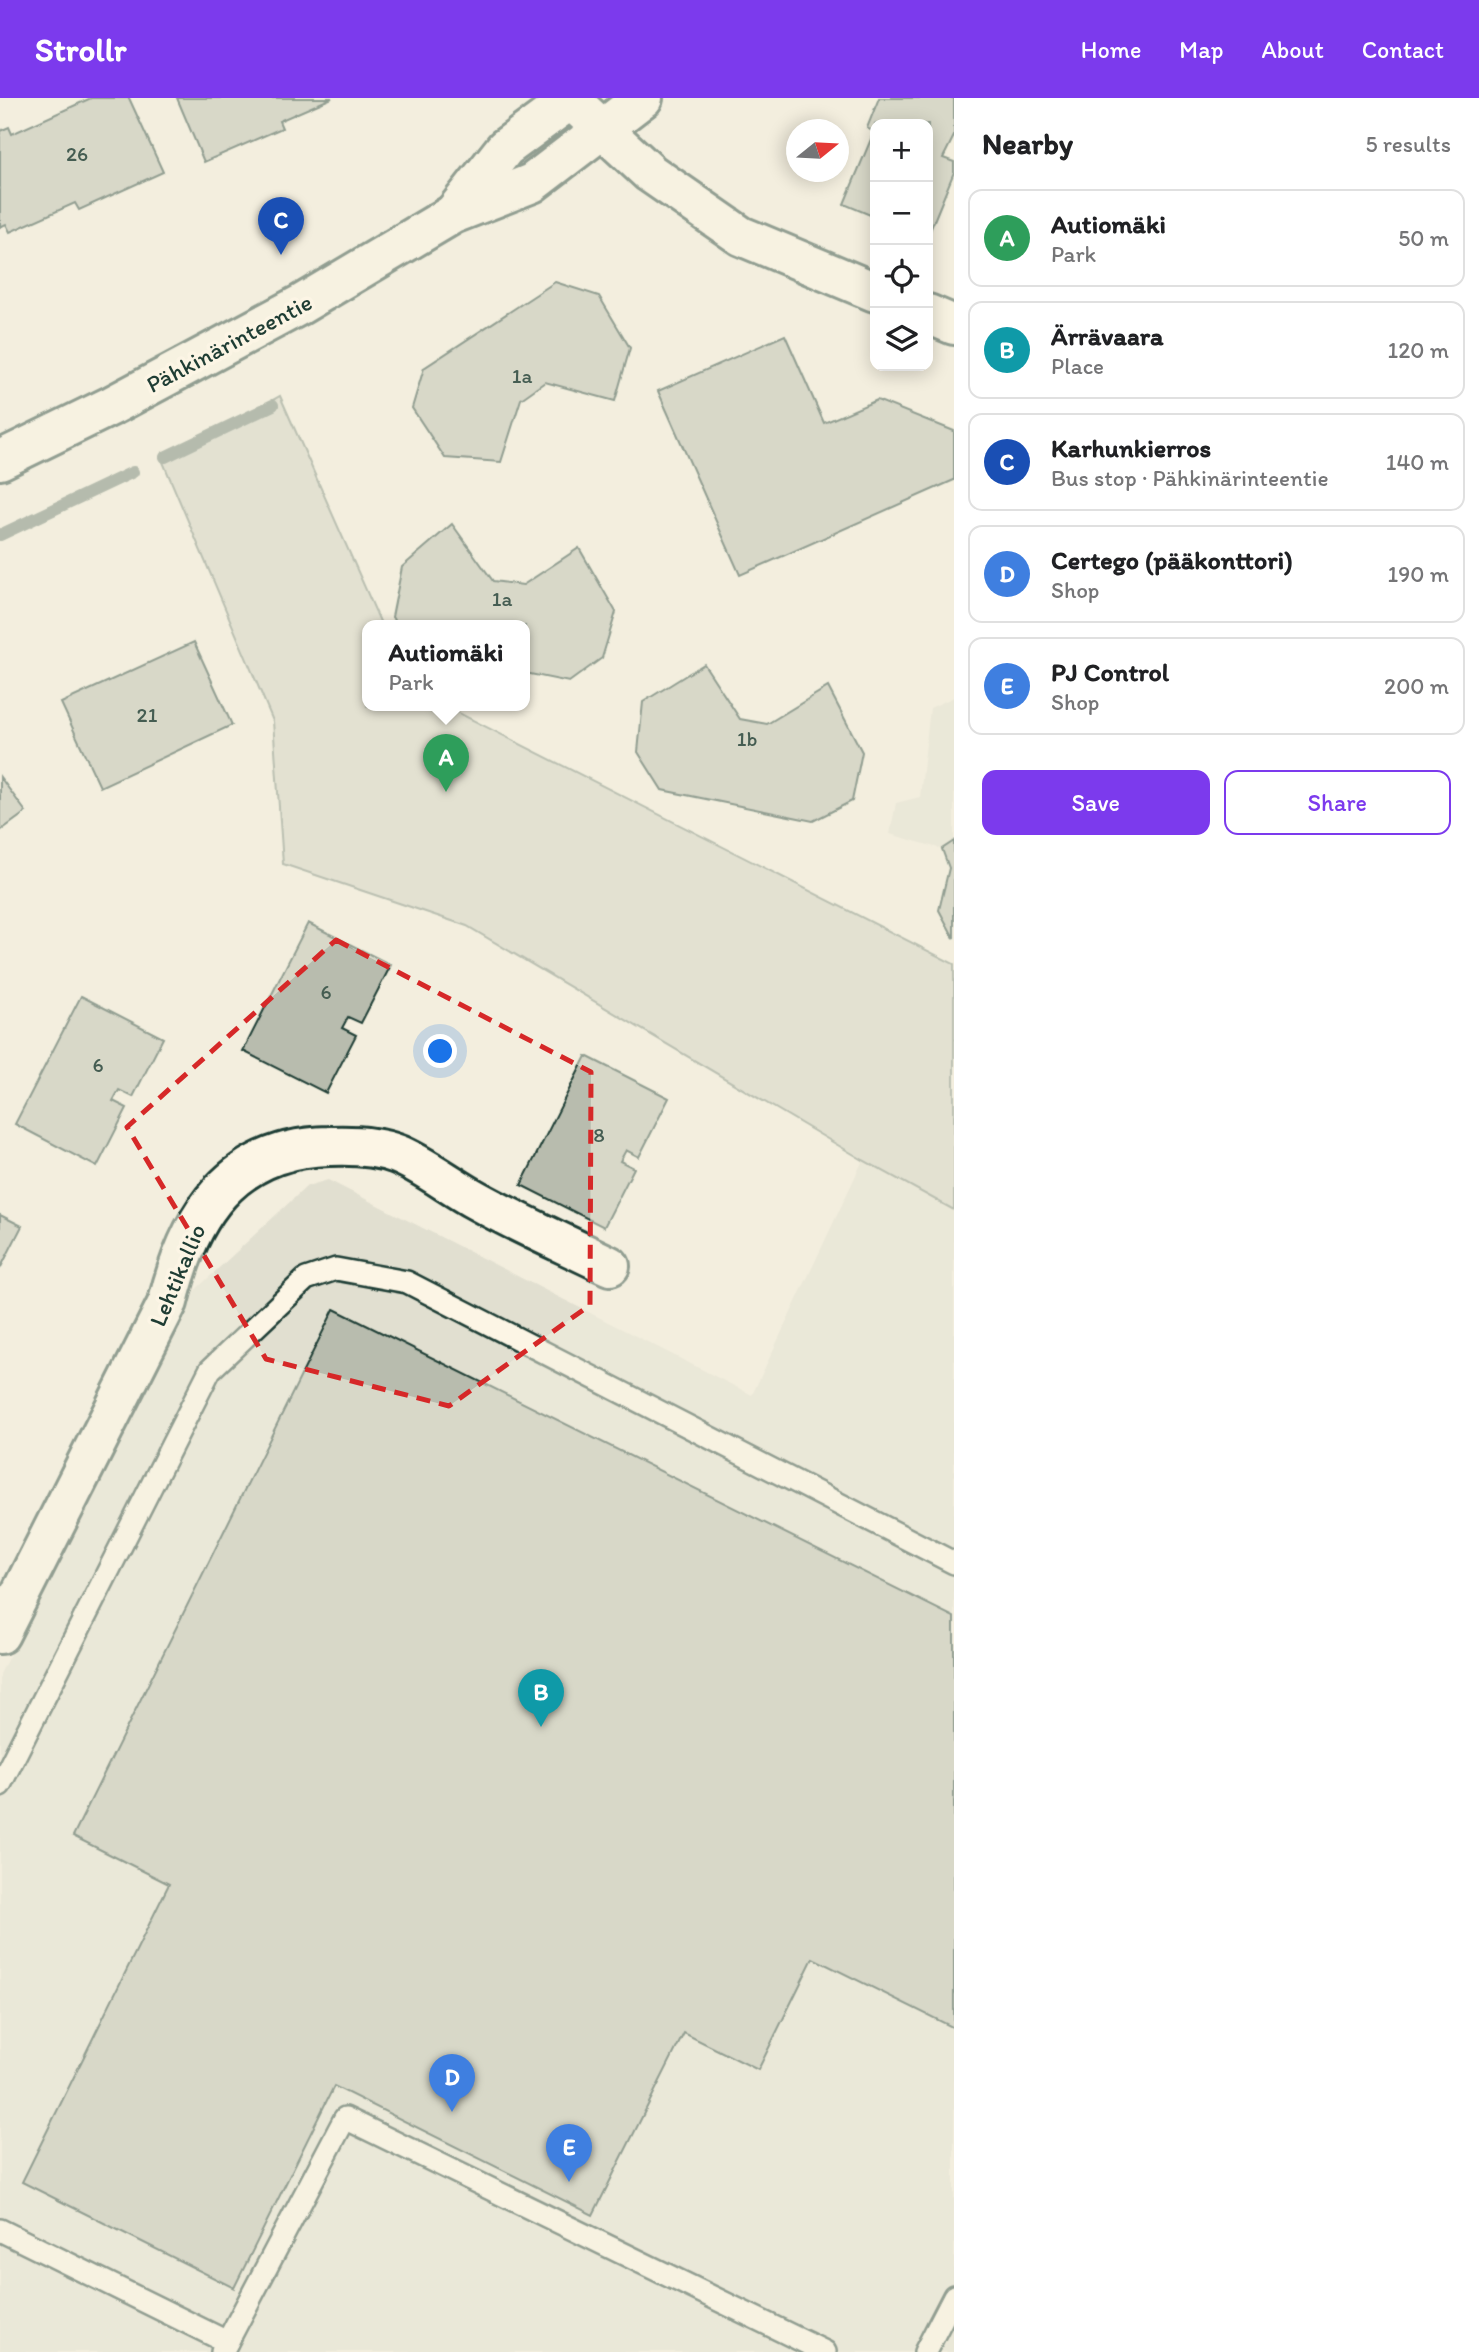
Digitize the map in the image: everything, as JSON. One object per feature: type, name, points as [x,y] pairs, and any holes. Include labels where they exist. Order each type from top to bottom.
[{"type":"street","name":"Pähkinärinteentie","points":[[0,460],[113,405],[300,305],[453,214],[532,183],[643,98]]},
{"type":"street","name":"Pähkinärinteentie","points":[[453,214],[505,148],[572,99]]},
{"type":"street","points":[[572,99],[601,130],[650,173],[740,236],[870,290]]},
{"type":"street","points":[[933,316],[954,325]]},
{"type":"street","name":"Lehtikallio","points":[[0,1634],[168,1302],[177,1264],[198,1219],[221,1189],[253,1164],[307,1146],[367,1147],[398,1154],[477,1200],[610,1266]]},
{"type":"lane","points":[[0,1784],[210,1370],[306,1279],[336,1269],[407,1282],[954,1563]]},
{"type":"lane","points":[[0,2230],[224,2347],[345,2118],[825,2352]]},
{"type":"lane","points":[[925,2352],[952,2299]]},
{"type":"highlighted area","points":[[336,940],[591,1072],[590,1305],[449,1406],[266,1359],[127,1127]]},
{"type":"shaded area","points":[[280,396],[379,620],[362,620],[362,711],[455,711],[954,964],[954,1210],[863,1160],[467,926],[283,864],[273,721],[163,462]]},
{"type":"shaded area","points":[[954,697],[954,841],[942,849],[890,834],[896,803],[920,797],[930,708]]},
{"type":"shaded area","points":[[863,1160],[954,1210],[954,2352],[0,2352],[0,1674],[191,1294],[307,1186],[328,1180],[752,1395]]},
{"type":"building","points":[[91,98],[129,98],[163,172],[79,210],[75,203],[10,232],[6,224],[0,227],[0,131],[9,127],[12,134]]},
{"type":"building","points":[[177,98],[332,98],[279,121],[282,128],[204,162]]},
{"type":"building","points":[[879,98],[954,98],[954,136],[943,158],[954,162],[954,172],[933,223],[933,119],[871,119]]},
{"type":"building","points":[[870,142],[870,215],[844,204]]},
{"type":"building","points":[[555,282],[599,296],[630,348],[615,401],[545,382],[521,399],[501,462],[445,458],[412,408],[424,368]]},
{"type":"building","points":[[785,335],[824,423],[877,400],[954,431],[954,480],[740,575],[658,391]]},
{"type":"building","points":[[452,524],[493,581],[523,585],[579,548],[616,612],[602,658],[569,682],[530,674],[530,620],[394,620],[392,617],[402,567]]},
{"type":"building","points":[[194,642],[232,725],[100,787],[61,703]]},
{"type":"building","points":[[704,664],[740,719],[767,724],[828,687],[862,752],[852,801],[813,821],[662,790],[638,752],[643,702]]},
{"type":"building","points":[[0,777],[26,812],[0,831]]},
{"type":"building","points":[[954,841],[954,938],[939,910],[949,868],[942,849]]},
{"type":"building","points":[[308,923],[391,965],[361,1023],[348,1017],[342,1028],[356,1035],[326,1093],[243,1051]]},
{"type":"building","points":[[81,996],[163,1038],[133,1097],[119,1090],[113,1101],[127,1108],[97,1167],[15,1124]]},
{"type":"building","points":[[586,1056],[669,1098],[639,1157],[626,1150],[620,1161],[634,1168],[604,1227],[521,1185]]},
{"type":"building","points":[[0,1215],[22,1226],[0,1269]]},
{"type":"building","points":[[334,1309],[954,1617],[954,2028],[813,1958],[758,2070],[684,2033],[593,2215],[334,2086],[234,2288],[22,2182],[169,1884],[73,1836]]},
{"type":"waterway","points":[[165,457],[273,405]]},
{"type":"waterway","points":[[0,535],[133,472]]},
{"type":"place","name":"Karhunkierros","points":[[281,255]]},
{"type":"place","name":"Autiomäki","points":[[446,792]]},
{"type":"place","name":"Ärrävaara","points":[[541,1727]]},
{"type":"place","name":"Certego (pääkonttori)","points":[[452,2112]]},
{"type":"place","name":"PJ Control","points":[[569,2182]]}]
